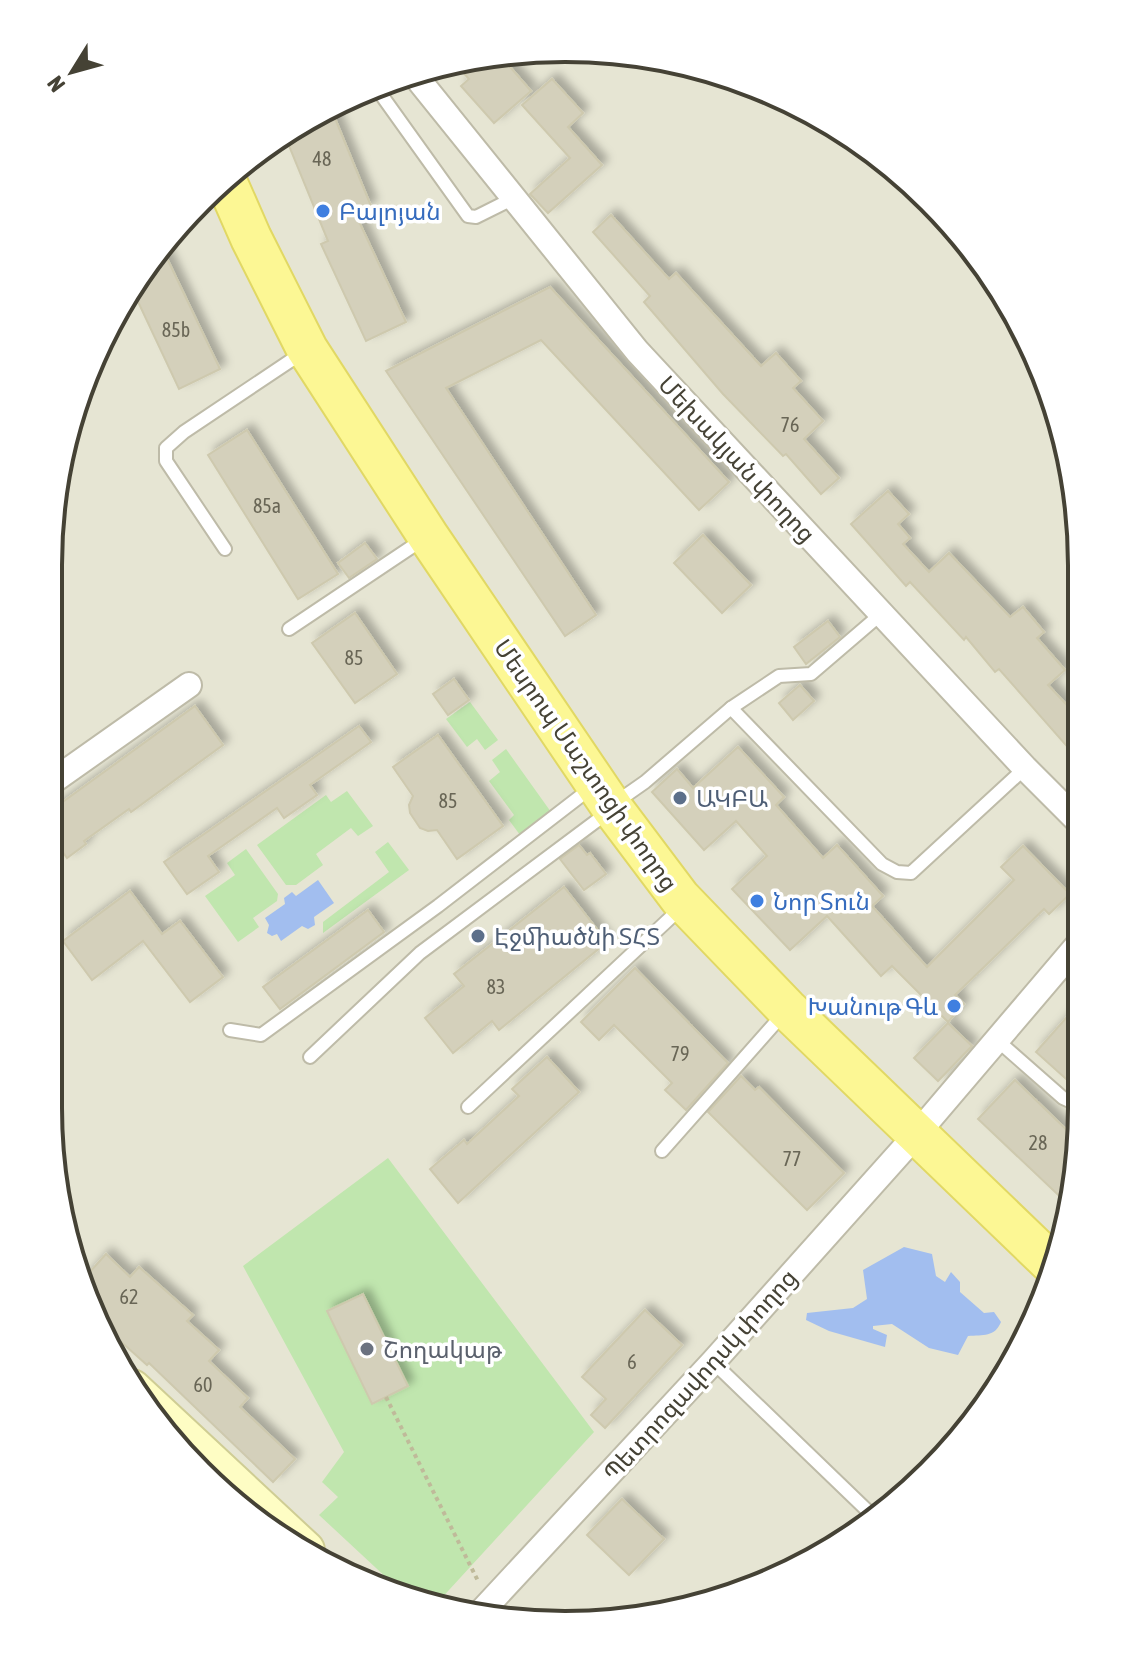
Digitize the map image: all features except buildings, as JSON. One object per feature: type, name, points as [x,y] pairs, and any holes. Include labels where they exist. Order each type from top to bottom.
[{"type":"main road","name":"Մեսրոպ Մաշտոցի փողոց","points":[[230,190],[307,349],[428,536],[607,799],[685,904],[787,1009],[1045,1257]]},
{"type":"street","name":"Մեխակյան փողոց","points":[[421,83],[637,351],[1068,811]]},
{"type":"street","points":[[62,775],[189,685]]},
{"type":"street","name":"Պետրոզավոդսկ փողոց","points":[[488,1605],[713,1362],[916,1135],[1068,956]]},
{"type":"street","points":[[184,1437],[262,1509]]},
{"type":"lane","points":[[383,97],[468,216],[476,217],[514,198]]},
{"type":"lane","points":[[225,549],[166,461],[166,448],[184,432],[307,349]]},
{"type":"lane","points":[[289,629],[428,536]]},
{"type":"lane","points":[[230,1030],[261,1035],[438,906],[607,799],[645,782],[731,708],[779,676],[811,674],[881,614]]},
{"type":"lane","points":[[731,708],[882,864],[897,872],[911,873],[1025,768]]},
{"type":"lane","points":[[310,1057],[420,953],[607,799]]},
{"type":"lane","points":[[468,1107],[685,904]]},
{"type":"lane","points":[[662,1151],[787,1009]]},
{"type":"lane","points":[[997,1040],[1068,1100]]},
{"type":"lane","points":[[713,1362],[867,1510]]},
{"type":"path","points":[[386,1397],[483,1604]]},
{"type":"shaded area","points":[[532,63],[631,66],[727,89],[816,129],[897,187],[921,209],[964,259],[1001,314],[1016,343],[1030,373],[1051,435],[1064,499],[1067,532],[1068,1108],[1064,1174],[1051,1238],[1030,1300],[1001,1360],[943,1440],[897,1486],[816,1544],[757,1573],[695,1594],[631,1607],[532,1610],[467,1601],[403,1584],[313,1544],[259,1507],[209,1464],[166,1414],[129,1360],[100,1300],[79,1238],[66,1174],[63,1141],[62,565],[66,499],[79,435],[100,373],[129,313],[187,233],[209,209],[259,166],[314,129],[343,114],[373,100],[435,79],[499,66]]},
{"type":"green space","points":[[470,702],[498,740],[485,750],[477,739],[467,747],[446,719]]},
{"type":"green space","points":[[506,749],[551,812],[520,835],[509,820],[514,815],[489,781],[500,772],[492,760]]},
{"type":"green space","points":[[347,791],[373,826],[358,836],[351,828],[316,854],[323,865],[296,885],[286,885],[257,845],[326,795],[331,802]]},
{"type":"green space","points":[[388,842],[409,870],[323,933],[323,922],[389,872],[375,852]]},
{"type":"green space","points":[[246,849],[278,894],[277,901],[253,918],[259,927],[238,942],[205,896],[235,875],[227,863]]},
{"type":"green space","points":[[388,1158],[594,1432],[444,1596],[387,1578],[319,1515],[338,1497],[322,1482],[344,1452],[243,1266]]},
{"type":"water","points":[[318,880],[334,903],[314,917],[315,925],[308,929],[302,926],[281,941],[277,934],[272,936],[267,933],[269,925],[265,918],[285,904],[284,898],[292,892],[296,896]]},
{"type":"water","points":[[904,1247],[932,1254],[936,1276],[945,1282],[951,1272],[960,1282],[960,1292],[984,1313],[994,1312],[1001,1322],[995,1330],[968,1336],[958,1355],[929,1348],[892,1324],[873,1326],[873,1329],[887,1335],[885,1347],[829,1331],[806,1320],[807,1313],[853,1308],[867,1299],[863,1270]]},
{"type":"place","name":"Բալոյան","points":[[323,211]]},
{"type":"place","name":"ԱԿԲԱ","points":[[680,798]]},
{"type":"place","name":"Նոր Տուն","points":[[757,901]]},
{"type":"place","name":"Էջմիածնի ՏՀՏ","points":[[478,936]]},
{"type":"place","name":"Խանութ Գև","points":[[954,1006]]},
{"type":"place","name":"Շողակաթ","points":[[367,1349]]}]
